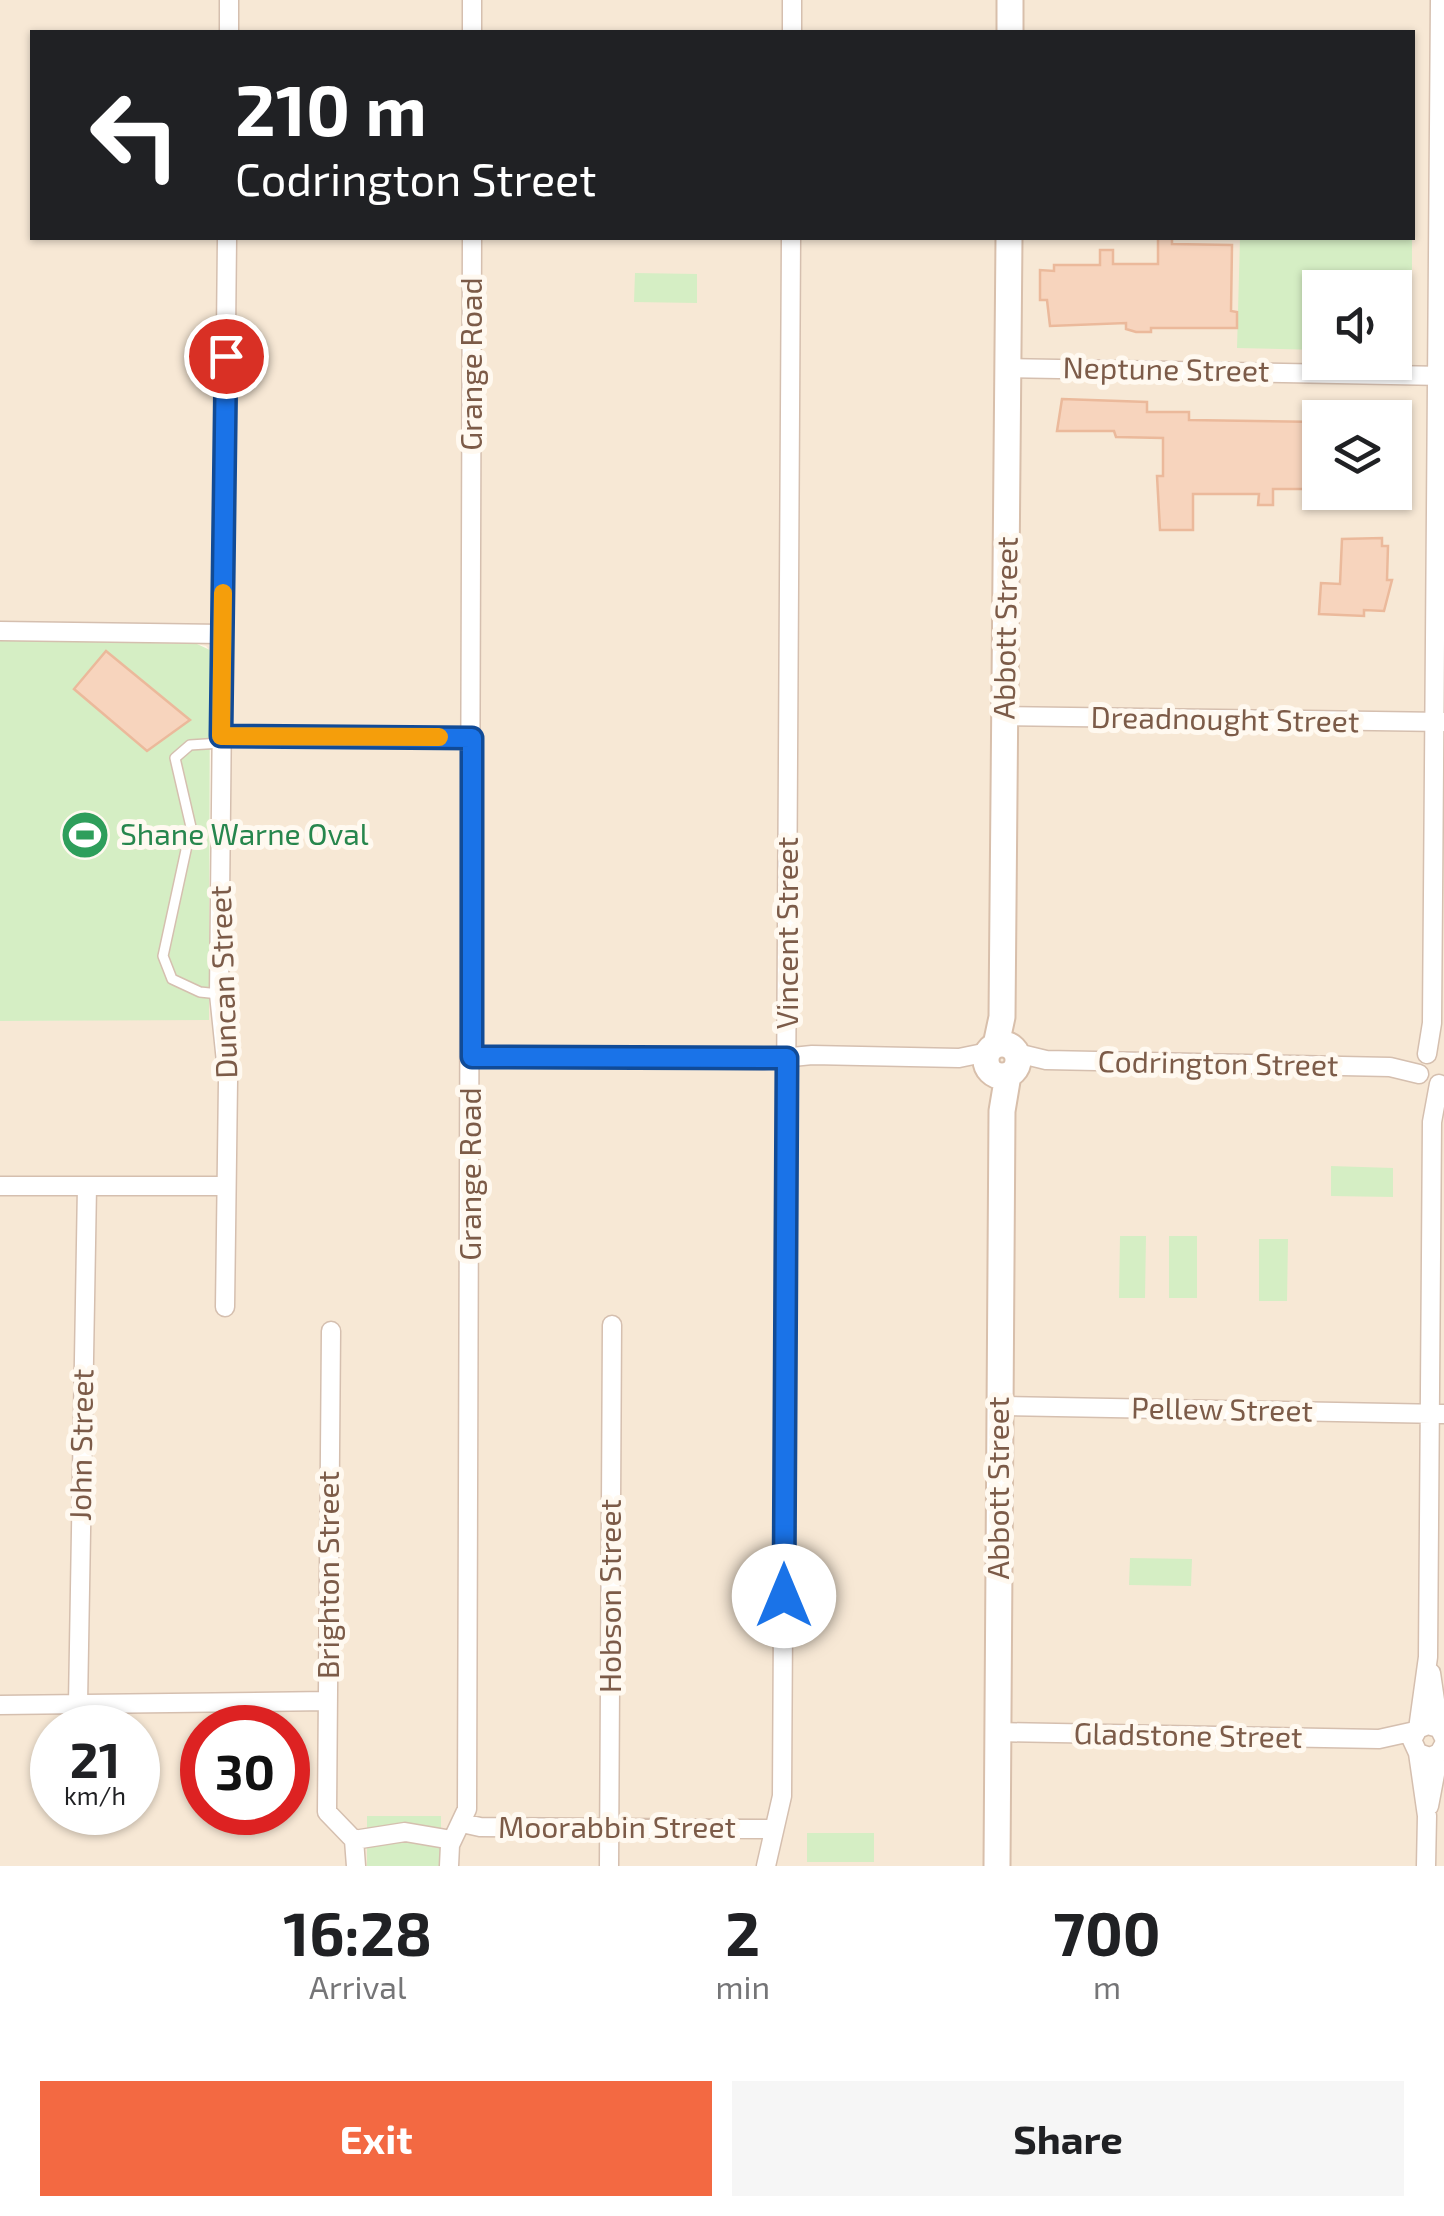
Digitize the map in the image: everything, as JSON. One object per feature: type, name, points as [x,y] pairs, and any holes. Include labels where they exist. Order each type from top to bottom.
[{"type":"street","points":[[228,30],[229,0]]},
{"type":"street","points":[[472,0],[472,30]]},
{"type":"street","points":[[792,0],[792,30]]},
{"type":"street","points":[[1010,0],[1010,30]]},
{"type":"street","points":[[1426,1866],[1427,1816],[1416,1741],[1428,1657],[1437,1414],[1432,1023],[1439,722],[1440,0]]},
{"type":"street","name":"Duncan Street","points":[[225,1307],[228,1081],[219,994],[226,240]]},
{"type":"street","name":"Grange Road","points":[[449,1866],[452,1840],[462,1822],[467,1799],[472,240]]},
{"type":"street","name":"Vincent Street","points":[[766,1866],[782,1796],[791,240]]},
{"type":"street","name":"Abbott Street","points":[[997,1866],[1008,240]]},
{"type":"street","name":"Neptune Street","points":[[1008,368],[1441,376]]},
{"type":"street","points":[[0,631],[223,634]]},
{"type":"street","name":"Dreadnought Street","points":[[1005,716],[1439,722]]},
{"type":"street","points":[[221,739],[472,738]]},
{"type":"street","name":"Codrington Street","points":[[472,1057],[959,1058],[1432,1068]]},
{"type":"street","points":[[0,1186],[226,1186]]},
{"type":"street","name":"John Street","points":[[78,1704],[87,1186]]},
{"type":"street","name":"Hobson Street","points":[[610,1866],[612,1326]]},
{"type":"street","name":"Brighton Street","points":[[331,1331],[327,1812],[354,1840]]},
{"type":"street","name":"Pellew Street","points":[[1000,1406],[1437,1414]]},
{"type":"street","points":[[1427,1816],[1442,1741],[1428,1657]]},
{"type":"street","points":[[0,1704],[328,1701]]},
{"type":"street","points":[[1416,1741],[1428,1724],[1442,1741]]},
{"type":"street","name":"Gladstone Street","points":[[998,1732],[1416,1741]]},
{"type":"street","points":[[1416,1741],[1426,1757],[1442,1741]]},
{"type":"street","name":"Moorabbin Street","points":[[462,1822],[480,1827],[774,1829]]},
{"type":"street","points":[[356,1866],[354,1840],[404,1832],[452,1840]]},
{"type":"lane","points":[[219,994],[200,992],[172,979],[163,956],[191,828],[175,758],[190,745],[221,739]]},
{"type":"shaded area","points":[[0,0],[1444,0],[1444,1866],[0,1866],[0,1021],[209,1019],[213,655],[206,646],[0,640]]},
{"type":"green space","points":[[1240,240],[1412,240],[1412,270],[1302,270],[1302,350],[1237,348]]},
{"type":"green space","points":[[635,273],[697,274],[697,303],[634,302]]},
{"type":"green space","points":[[0,640],[197,644],[210,650],[209,1020],[0,1021]]},
{"type":"green space","points":[[1331,1166],[1393,1168],[1393,1197],[1331,1196]]},
{"type":"green space","points":[[1120,1236],[1146,1236],[1145,1298],[1119,1298]]},
{"type":"green space","points":[[1169,1236],[1197,1236],[1197,1298],[1169,1298]]},
{"type":"green space","points":[[1259,1239],[1288,1239],[1287,1301],[1259,1301]]},
{"type":"green space","points":[[1130,1558],[1192,1559],[1191,1586],[1129,1585]]},
{"type":"green space","points":[[367,1816],[441,1816],[441,1866],[367,1866]]},
{"type":"green space","points":[[807,1833],[874,1833],[874,1862],[807,1862]]},
{"type":"building","points":[[1158,240],[1172,240],[1172,244],[1232,245],[1231,311],[1237,312],[1237,328],[1151,328],[1151,332],[1136,332],[1126,329],[1126,323],[1050,326],[1047,300],[1040,300],[1040,270],[1054,271],[1054,265],[1100,265],[1100,250],[1113,250],[1113,264],[1158,264]]},
{"type":"building","points":[[1062,399],[1147,402],[1147,412],[1189,412],[1189,420],[1302,422],[1302,489],[1273,489],[1273,505],[1258,505],[1259,494],[1193,494],[1193,530],[1160,530],[1157,476],[1163,476],[1163,438],[1116,437],[1114,431],[1057,431]]},
{"type":"building","points":[[1382,538],[1382,546],[1388,546],[1387,580],[1392,580],[1384,611],[1364,610],[1364,616],[1319,614],[1321,583],[1340,584],[1342,539]]},
{"type":"building","points":[[106,651],[190,720],[147,751],[74,689]]},
{"type":"slow traffic","points":[[223,593],[221,736],[439,737]]},
{"type":"place","name":"Shane Warne Oval","points":[[85,835]]},
{"type":"route","points":[[226,356],[221,736],[472,738],[472,1057],[787,1058],[784,1596]]}]
